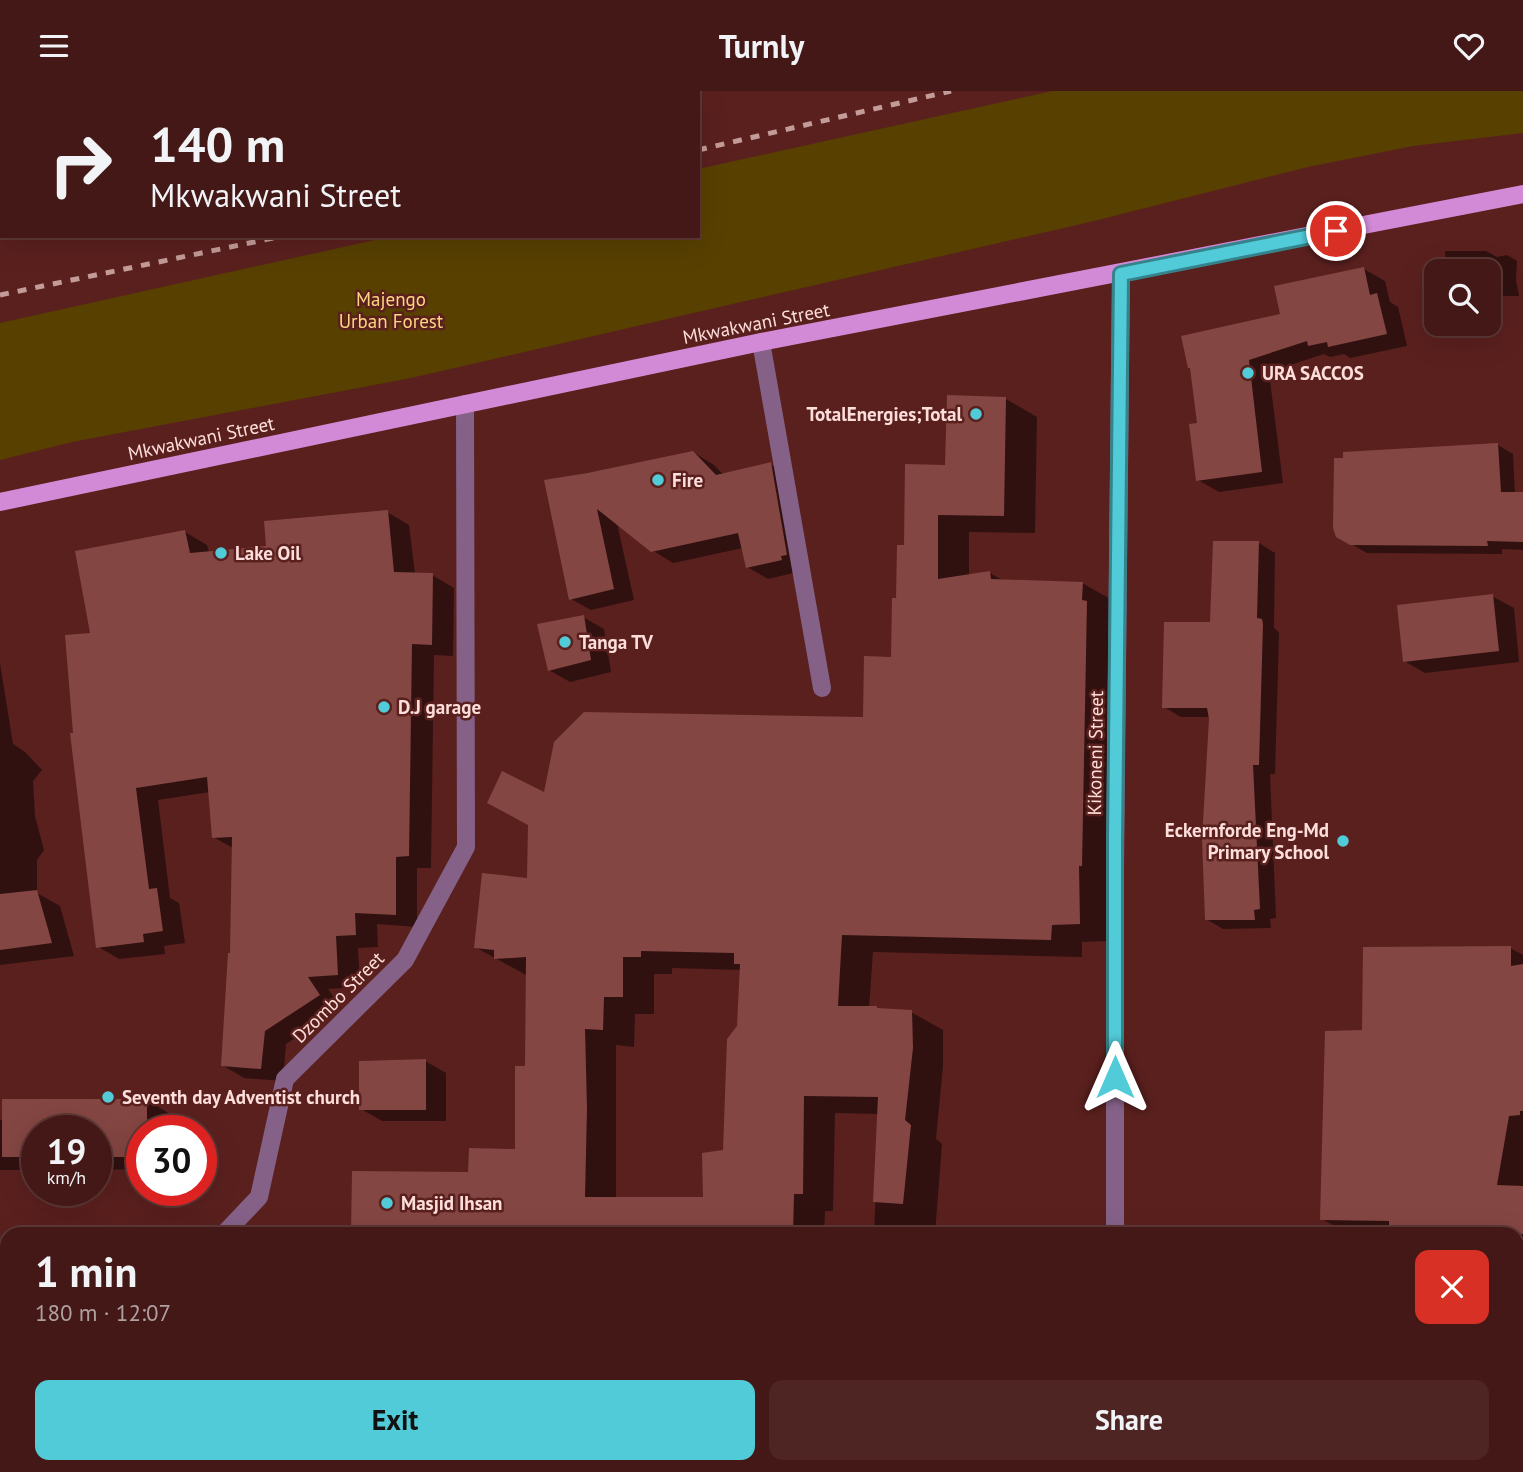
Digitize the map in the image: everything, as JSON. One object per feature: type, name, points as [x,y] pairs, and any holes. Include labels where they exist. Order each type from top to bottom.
[{"type":"main road","name":"Mkwakwani Street","points":[[0,502],[761,342],[1523,194]]},
{"type":"street","name":"Kikoneni Street","points":[[1115,1227],[1115,868],[1121,274]]},
{"type":"street","points":[[761,342],[822,688]]},
{"type":"street","name":"Dzombo Street","points":[[231,1227],[259,1197],[285,1079],[405,960],[466,847],[464,404]]},
{"type":"green space","name":"Majengo Urban Forest","points":[[1052,91],[1523,91],[1523,133],[1413,146],[1308,167],[1094,221],[411,378],[72,442],[0,460],[0,323],[384,238],[700,238],[700,169]]},
{"type":"building","points":[[1364,267],[1370,295],[1377,293],[1387,334],[1328,347],[1327,342],[1308,346],[1307,341],[1249,360],[1262,472],[1196,481],[1189,424],[1197,423],[1190,368],[1181,336],[1280,314],[1274,286]]},
{"type":"building","points":[[947,395],[1006,397],[1004,516],[938,515],[938,579],[990,571],[991,579],[1083,582],[1082,600],[1087,601],[1082,866],[1079,866],[1080,924],[1052,925],[1051,940],[842,935],[838,1006],[877,1006],[912,1010],[913,1048],[905,1120],[911,1125],[903,1204],[873,1202],[878,1097],[804,1096],[803,1194],[794,1194],[793,1227],[351,1227],[352,1171],[468,1172],[469,1148],[515,1149],[515,1066],[525,1066],[526,957],[494,959],[494,950],[474,948],[482,873],[527,878],[528,825],[487,803],[502,771],[544,792],[554,742],[584,712],[863,717],[864,656],[891,657],[892,598],[896,598],[897,545],[904,545],[905,464],[945,465]],"holes":[[[641,951],[734,953],[734,964],[740,964],[737,1026],[727,1039],[723,1150],[702,1153],[703,1197],[585,1197],[585,1029],[603,1030],[604,997],[623,997],[623,957],[641,957]]]},
{"type":"building","points":[[1498,443],[1501,492],[1523,492],[1523,542],[1487,541],[1488,546],[1350,545],[1336,537],[1333,528],[1334,458],[1343,458],[1343,452]]},
{"type":"building","points":[[693,451],[716,475],[771,462],[787,555],[781,556],[782,560],[746,568],[738,533],[651,552],[597,509],[614,589],[569,600],[544,480]]},
{"type":"building","points":[[388,510],[394,572],[433,573],[432,645],[412,644],[409,856],[396,857],[396,915],[355,913],[356,935],[336,936],[338,975],[308,977],[320,995],[265,1031],[261,1069],[221,1066],[230,953],[232,837],[212,838],[207,777],[136,788],[149,889],[157,888],[163,931],[143,934],[144,942],[96,948],[70,733],[73,733],[65,635],[90,633],[75,551],[185,530],[190,553],[266,546],[264,521]]},
{"type":"building","points":[[1213,541],[1259,541],[1257,618],[1262,619],[1263,624],[1259,765],[1253,765],[1260,909],[1254,910],[1255,920],[1205,920],[1202,839],[1209,719],[1207,708],[1162,708],[1164,622],[1210,622]]},
{"type":"building","points":[[1493,594],[1499,651],[1403,662],[1397,605]]},
{"type":"building","name":"Tanga TV","points":[[584,615],[591,660],[548,671],[537,624]]},
{"type":"building","points":[[37,890],[52,943],[0,950],[0,894]]},
{"type":"building","points":[[1511,946],[1511,966],[1523,964],[1523,1111],[1520,1111],[1520,1115],[1509,1116],[1497,1185],[1523,1186],[1523,1227],[1425,1227],[1389,1225],[1389,1221],[1320,1220],[1325,1031],[1362,1030],[1363,947]]},
{"type":"building","points":[[426,1059],[426,1110],[359,1110],[359,1061]]},
{"type":"building","points":[[2,1099],[147,1099],[147,1115],[126,1115],[126,1157],[112,1157],[112,1115],[21,1115],[21,1157],[2,1157]]},
{"type":"railway","points":[[700,150],[951,91]]},
{"type":"railway","points":[[0,295],[273,238]]},
{"type":"place","name":"URA SACCOS","points":[[1248,373]]},
{"type":"place","name":"TotalEnergies;Total","points":[[976,414]]},
{"type":"place","name":"Fire","points":[[658,480]]},
{"type":"place","name":"Lake Oil","points":[[221,553]]},
{"type":"place","name":"Tanga TV","points":[[565,642]]},
{"type":"place","name":"D.J garage","points":[[384,707]]},
{"type":"place","name":"Eckernforde Eng-Md Primary School","points":[[1343,841]]},
{"type":"place","name":"Seventh day Adventist church","points":[[108,1097]]},
{"type":"place","name":"Masjid Ihsan","points":[[387,1203]]},
{"type":"route","points":[[1115,1077],[1121,274],[1336,231]]}]
